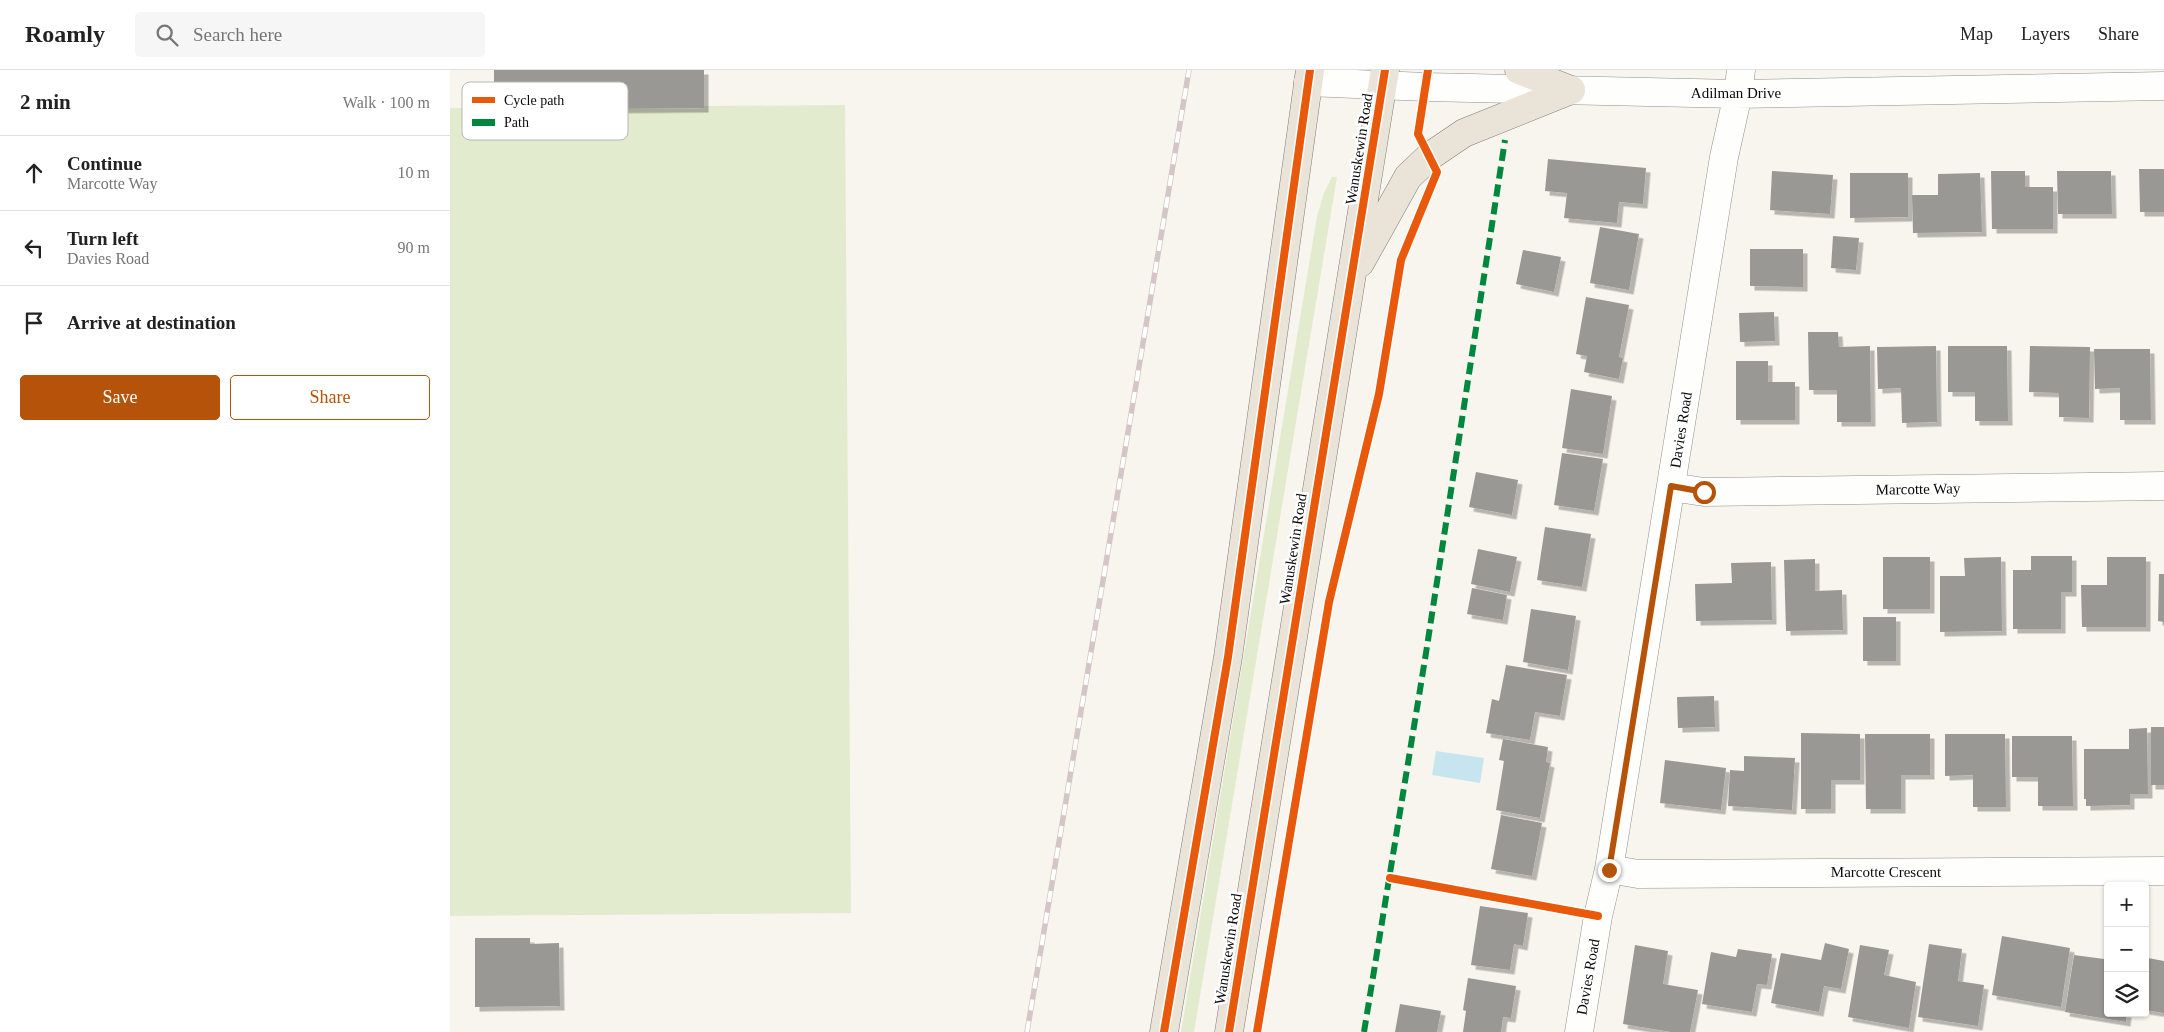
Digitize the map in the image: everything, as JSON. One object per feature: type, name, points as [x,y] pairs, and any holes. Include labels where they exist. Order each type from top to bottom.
[{"type":"main road","points":[[1520,70],[1571,90]]},
{"type":"main road","points":[[1164,1032],[1228,658],[1309,76]]},
{"type":"main road","name":"Wanuskewin Road","points":[[1229,1032],[1384,78]]},
{"type":"main road","points":[[1352,278],[1408,177],[1430,156],[1464,133],[1571,90]]},
{"type":"street","name":"Adilman Drive","points":[[1309,76],[1384,78],[1571,90],[1740,82],[2164,86]]},
{"type":"street","name":"Davies Road","points":[[1579,1032],[1598,916],[1609,870],[1724,157],[1740,82]]},
{"type":"street","name":"Marcotte Way","points":[[1671,486],[1704,492],[2164,486]]},
{"type":"street","name":"Marcotte Crescent","points":[[1609,870],[1638,874],[2164,871]]},
{"type":"green space","points":[[845,105],[851,913],[450,916],[450,108],[462,108],[462,140],[628,140],[628,107]]},
{"type":"green space","points":[[1332,177],[1337,177],[1194,1032],[1181,1032],[1317,216],[1324,193]]},
{"type":"water","points":[[1436,751],[1484,758],[1480,783],[1432,775]]},
{"type":"building","points":[[494,70],[704,70],[704,108],[628,109],[628,82],[494,82]]},
{"type":"building","points":[[1548,159],[1646,168],[1643,204],[1619,202],[1617,223],[1564,218],[1567,193],[1545,191]]},
{"type":"building","points":[[2139,169],[2164,169],[2164,212],[2140,212]]},
{"type":"building","points":[[1772,171],[1833,175],[1830,214],[1770,210]]},
{"type":"building","points":[[1991,171],[2025,171],[2025,187],[2053,187],[2053,229],[1992,229]]},
{"type":"building","points":[[2057,171],[2111,171],[2112,214],[2058,214]]},
{"type":"building","points":[[1850,173],[1908,173],[1908,217],[1850,218]]},
{"type":"building","points":[[1980,173],[1982,232],[1913,233],[1912,195],[1938,195],[1938,174]]},
{"type":"building","points":[[1600,227],[1639,234],[1629,290],[1590,283]]},
{"type":"building","points":[[1833,236],[1859,238],[1856,270],[1831,268]]},
{"type":"building","points":[[1750,249],[1803,249],[1803,287],[1750,286]]},
{"type":"building","points":[[1523,250],[1561,257],[1554,292],[1516,284]]},
{"type":"building","points":[[1586,297],[1629,305],[1619,357],[1623,358],[1619,379],[1584,372],[1587,356],[1576,354]]},
{"type":"building","points":[[1774,312],[1775,341],[1740,342],[1739,313]]},
{"type":"building","points":[[1808,332],[1838,332],[1839,347],[1870,346],[1871,422],[1837,422],[1837,390],[1809,390]]},
{"type":"building","points":[[1936,346],[1937,422],[1902,423],[1901,388],[1878,389],[1877,347]]},
{"type":"building","points":[[1948,346],[2007,346],[2008,421],[1975,421],[1975,392],[1948,392]]},
{"type":"building","points":[[2030,346],[2090,347],[2089,418],[2059,417],[2059,393],[2029,392]]},
{"type":"building","points":[[2094,349],[2150,349],[2151,420],[2120,420],[2120,388],[2095,389]]},
{"type":"building","points":[[1736,361],[1768,361],[1768,382],[1795,382],[1795,420],[1736,420]]},
{"type":"building","points":[[1571,389],[1612,396],[1603,454],[1562,448]]},
{"type":"building","points":[[1562,453],[1603,459],[1594,511],[1554,505]]},
{"type":"building","points":[[1476,472],[1518,480],[1512,515],[1469,507]]},
{"type":"building","points":[[1545,527],[1591,534],[1582,587],[1537,580]]},
{"type":"building","points":[[1478,549],[1517,557],[1510,592],[1471,584]]},
{"type":"building","points":[[2031,556],[2072,556],[2072,592],[2061,592],[2061,629],[2013,629],[2013,570],[2031,570]]},
{"type":"building","points":[[1883,557],[1930,557],[1930,609],[1883,609]]},
{"type":"building","points":[[2001,557],[2002,631],[1940,632],[1940,576],[1965,576],[1964,558]]},
{"type":"building","points":[[2107,557],[2146,557],[2146,627],[2082,627],[2081,585],[2107,585]]},
{"type":"building","points":[[1815,559],[1815,591],[1842,590],[1843,630],[1786,631],[1784,560]]},
{"type":"building","points":[[1771,562],[1772,620],[1696,621],[1695,584],[1732,583],[1731,563]]},
{"type":"building","points":[[2159,574],[2164,574],[2164,622],[2158,621]]},
{"type":"building","points":[[1472,588],[1507,595],[1503,620],[1467,614]]},
{"type":"building","points":[[1531,609],[1576,616],[1568,670],[1523,662]]},
{"type":"building","points":[[1863,617],[1896,617],[1896,661],[1863,661]]},
{"type":"building","points":[[1506,665],[1567,675],[1560,716],[1535,712],[1530,740],[1486,733],[1492,699],[1499,701]]},
{"type":"building","points":[[1714,696],[1715,727],[1678,728],[1677,697]]},
{"type":"building","points":[[2151,727],[2164,727],[2164,785],[2151,785]]},
{"type":"building","points":[[2147,728],[2148,794],[2130,794],[2130,805],[2086,806],[2086,799],[2084,799],[2084,749],[2129,749],[2129,729]]},
{"type":"building","points":[[1801,733],[1860,734],[1860,780],[1831,780],[1831,809],[1801,809]]},
{"type":"building","points":[[1865,734],[1930,734],[1930,775],[1901,775],[1901,809],[1866,809]]},
{"type":"building","points":[[1945,734],[2005,734],[2006,807],[1973,807],[1973,775],[1945,776]]},
{"type":"building","points":[[2012,736],[2072,736],[2073,806],[2038,806],[2038,777],[2012,777]]},
{"type":"building","points":[[1503,739],[1548,747],[1546,762],[1550,763],[1540,818],[1496,810],[1504,761],[1499,760]]},
{"type":"building","points":[[1744,756],[1795,758],[1792,810],[1728,806],[1730,770],[1744,771]]},
{"type":"building","points":[[1665,760],[1726,768],[1721,810],[1660,803]]},
{"type":"building","points":[[1501,815],[1542,823],[1532,876],[1491,869]]},
{"type":"building","points":[[1480,906],[1528,913],[1523,946],[1514,944],[1510,970],[1471,965]]},
{"type":"building","points":[[2002,936],[2070,948],[2061,1007],[1992,995]]},
{"type":"building","points":[[475,938],[530,938],[530,944],[559,943],[560,1006],[475,1007]]},
{"type":"building","points":[[1825,943],[1849,949],[1841,989],[1824,986],[1819,1012],[1771,1003],[1781,953],[1821,960]]},
{"type":"building","points":[[1929,944],[1962,949],[1958,981],[1984,985],[1978,1026],[1918,1017]]},
{"type":"building","points":[[1635,945],[1668,951],[1663,984],[1698,990],[1690,1032],[1671,1032],[1623,1024]]},
{"type":"building","points":[[1860,945],[1889,950],[1884,975],[1916,982],[1909,1028],[1848,1017]]},
{"type":"building","points":[[1738,949],[1772,954],[1767,985],[1757,984],[1752,1012],[1702,1004],[1711,952],[1736,957]]},
{"type":"building","points":[[2074,955],[2104,959],[2104,1017],[2127,1017],[2126,1022],[2065,1012]]},
{"type":"building","points":[[2149,958],[2164,961],[2164,1013],[2149,1011]]},
{"type":"building","points":[[1468,978],[1516,986],[1511,1018],[1503,1017],[1501,1032],[1463,1032],[1466,1011],[1463,1010]]},
{"type":"building","points":[[1400,1004],[1441,1011],[1437,1032],[1395,1032]]},
{"type":"railway","points":[[1027,1032],[1189,70]]},
{"type":"marked path","points":[[1364,1032],[1426,653],[1505,140]]},
{"type":"cycle path","points":[[1164,1032],[1228,657],[1310,70]]},
{"type":"cycle path","points":[[1229,1032],[1385,70]]},
{"type":"cycle path","points":[[1257,1032],[1329,602],[1379,394],[1401,260],[1437,172],[1418,134],[1428,70]]},
{"type":"cycle path","points":[[1390,878],[1598,916]]},
{"type":"route","points":[[1609,870],[1671,486],[1704,492]]}]
